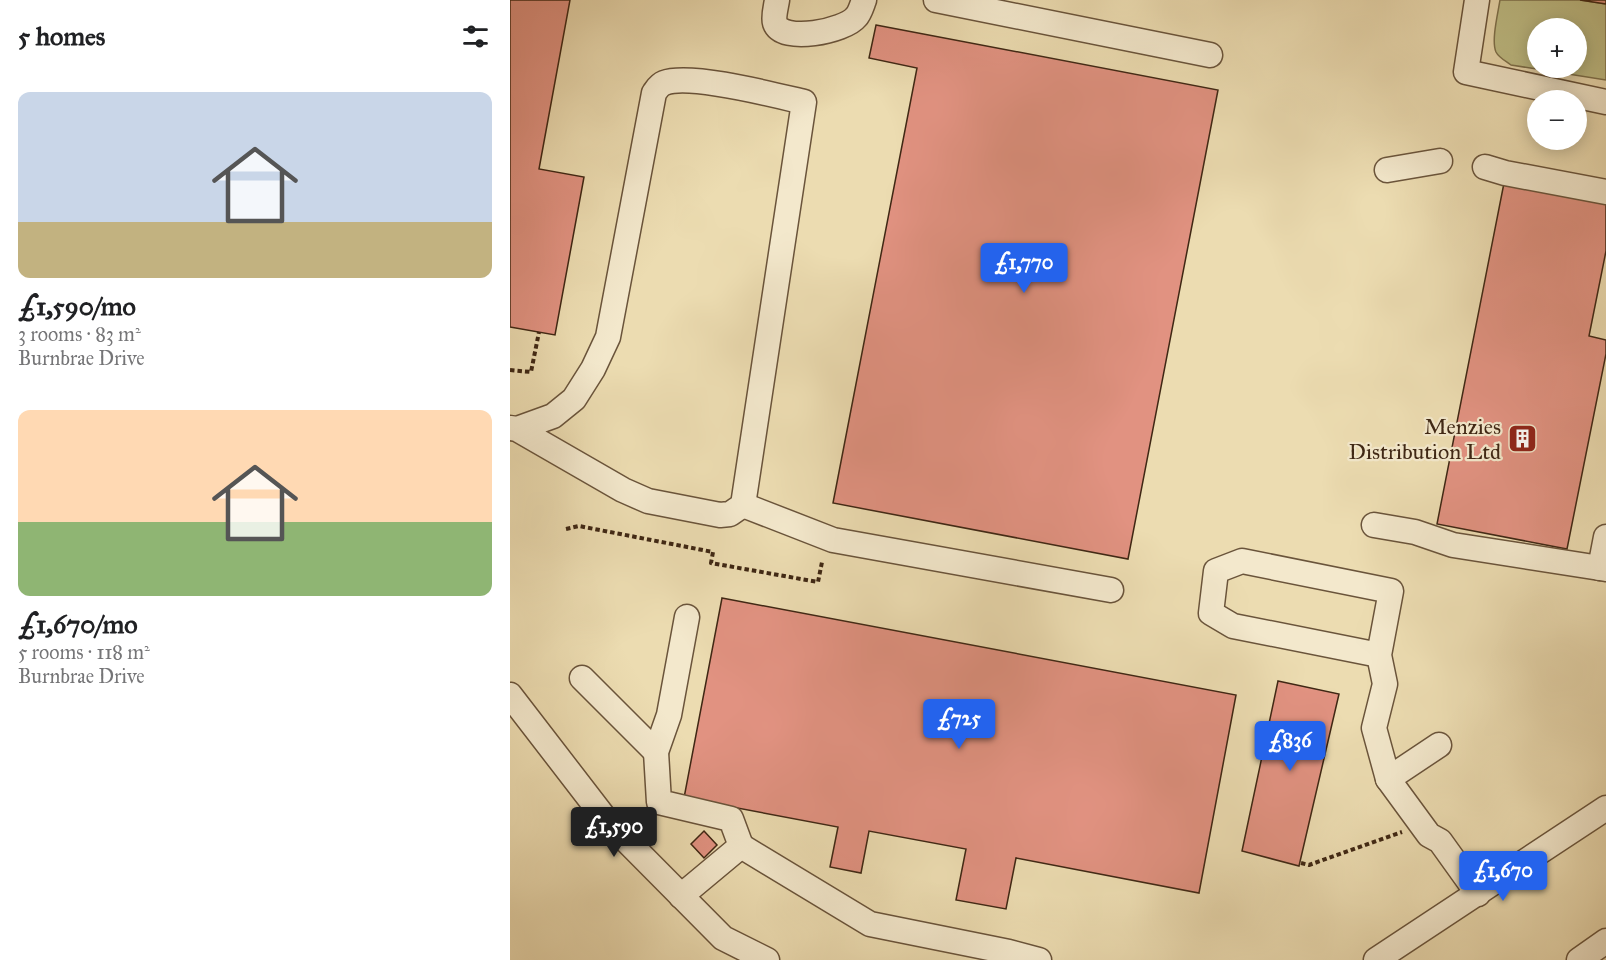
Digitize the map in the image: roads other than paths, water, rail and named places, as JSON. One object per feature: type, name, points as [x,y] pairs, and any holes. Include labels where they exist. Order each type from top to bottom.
[{"type":"street","points":[[777,0],[775,22],[779,29],[789,33],[822,33],[836,28],[856,17],[864,0]]},
{"type":"street","points":[[936,0],[1210,54]]},
{"type":"street","points":[[1477,0],[1466,72],[1606,102]]},
{"type":"street","points":[[668,82],[709,82],[804,102],[743,505],[730,514],[720,514],[648,501],[623,490],[513,428],[553,416],[574,399],[593,369],[608,337],[654,93],[658,87],[668,82]]},
{"type":"street","points":[[1387,170],[1440,161]]},
{"type":"street","points":[[1485,167],[1505,173],[1606,192]]},
{"type":"street","points":[[743,505],[833,540],[1111,590]]},
{"type":"street","points":[[1374,525],[1415,532],[1453,545],[1603,568],[1606,537]]},
{"type":"street","points":[[1379,656],[1233,626],[1211,613],[1216,571],[1242,561],[1391,591],[1379,656],[1385,684],[1374,728],[1388,779],[1429,835],[1440,841],[1478,894]]},
{"type":"street","points":[[687,617],[669,715],[656,752],[659,802],[731,819],[741,846],[870,924],[1039,960]]},
{"type":"street","points":[[582,678],[656,752]]},
{"type":"street","points":[[512,701],[607,821],[723,938],[767,960]]},
{"type":"street","points":[[1388,779],[1439,745]]},
{"type":"street","points":[[1376,960],[1606,808]]},
{"type":"street","points":[[681,896],[741,846]]},
{"type":"street","points":[[1579,960],[1606,941]]},
{"type":"place","name":"Menzies Distribution Ltd","points":[[1522,439]]}]
